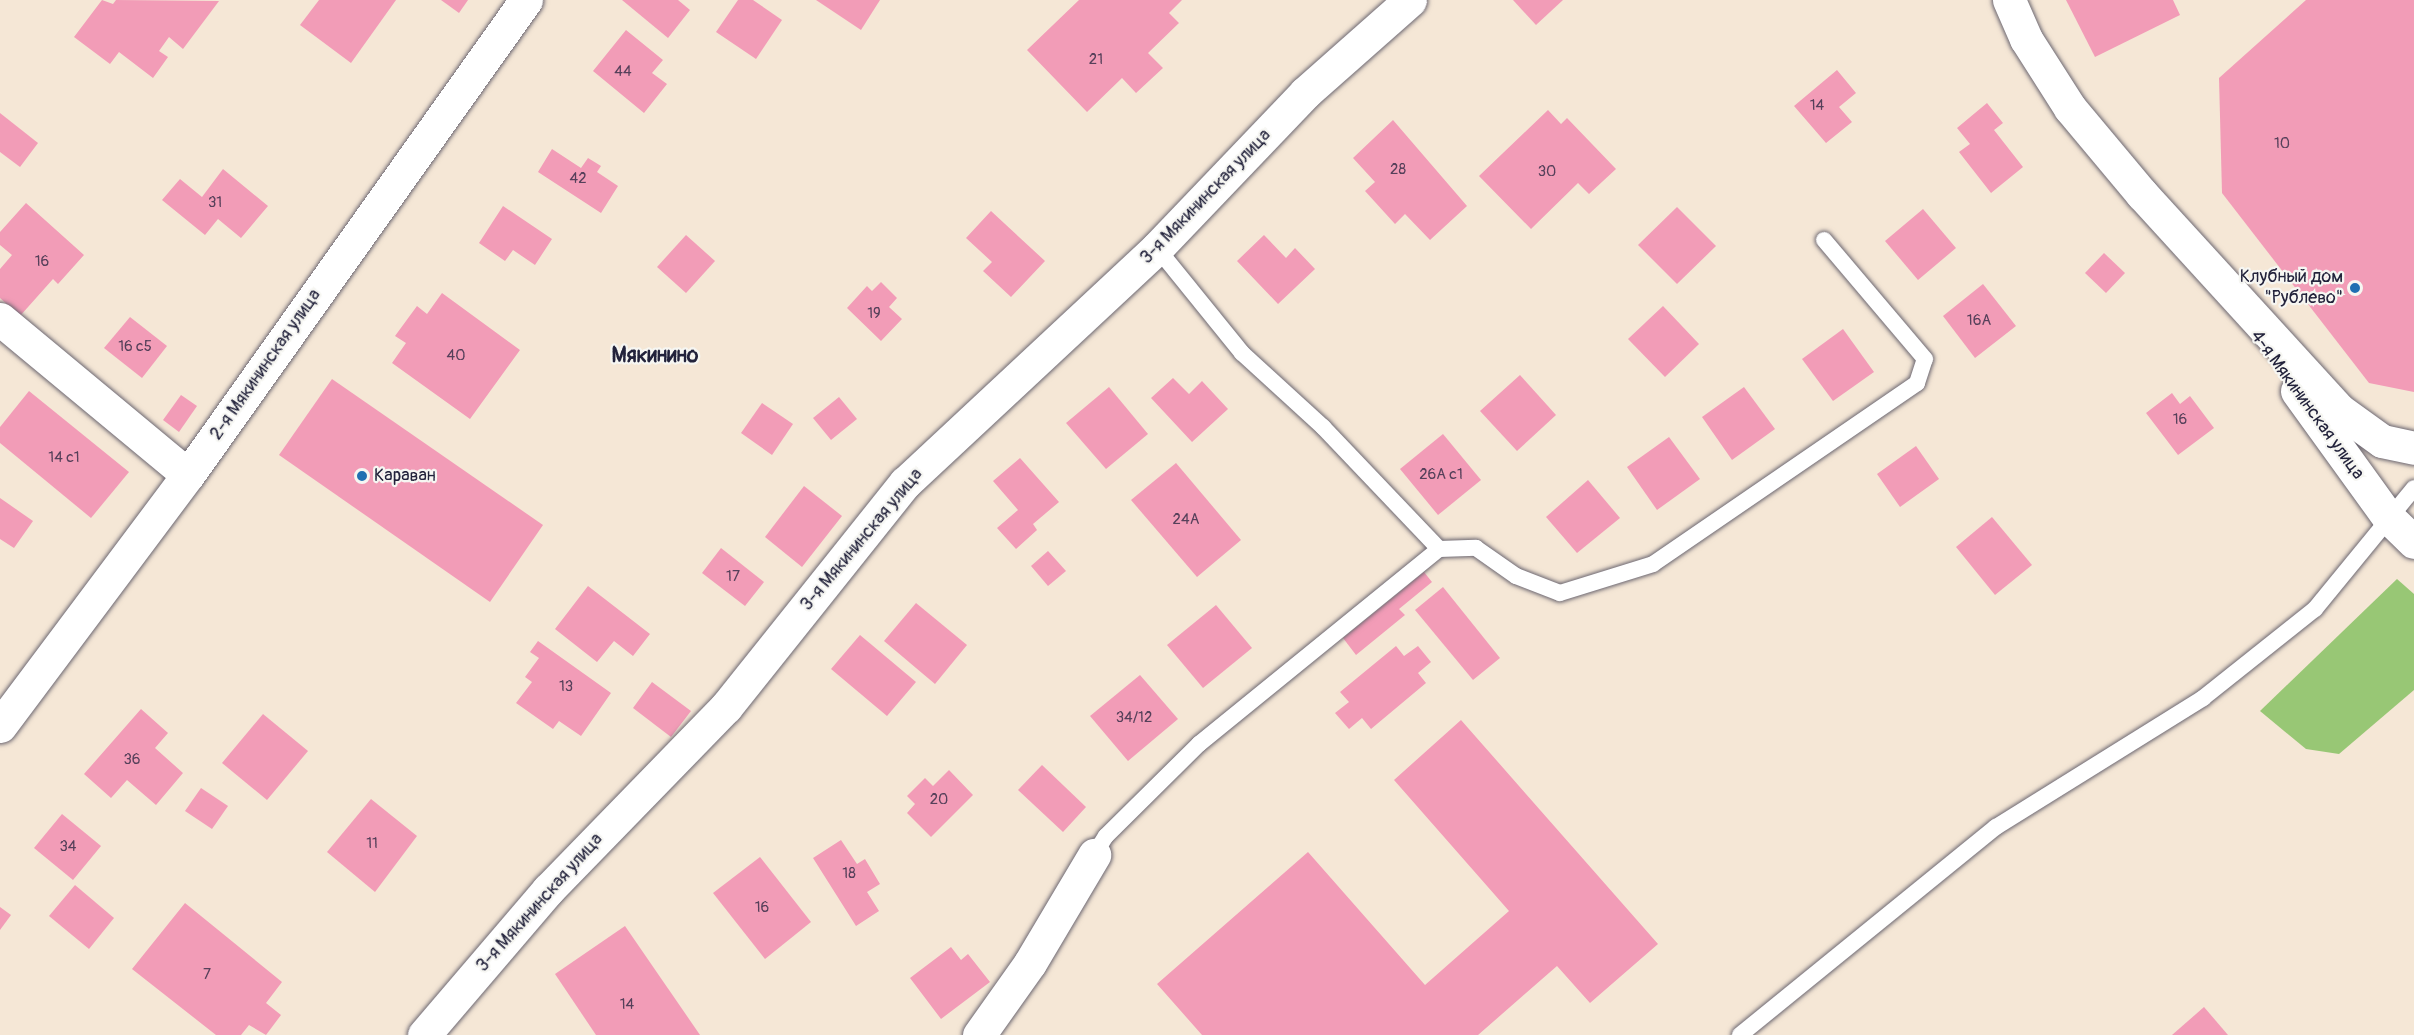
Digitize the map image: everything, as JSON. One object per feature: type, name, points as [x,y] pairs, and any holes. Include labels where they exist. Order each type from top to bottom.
[{"type":"street","name":"2-я Мякининская улица","points":[[0,726],[188,475],[526,0]]},
{"type":"street","name":"3-я Мякининская улица","points":[[424,1035],[548,890],[726,707],[905,483],[1158,248],[1305,93],[1410,0]]},
{"type":"street","name":"4-я Мякининская улица","points":[[2009,0],[2026,39],[2070,108],[2205,263],[2360,429],[2392,445],[2414,448]]},
{"type":"street","name":"4-я Мякининская улица","points":[[2205,263],[2388,517],[2414,542]]},
{"type":"street","points":[[0,319],[188,475]]},
{"type":"street","points":[[979,1035],[1030,963],[1094,855]]},
{"type":"lane","points":[[1094,855],[1106,836],[1199,744],[1439,549],[1476,548],[1516,576],[1560,593],[1653,564],[1917,383],[1925,359],[1824,240]]},
{"type":"lane","points":[[1158,248],[1242,353],[1323,427],[1439,549]]},
{"type":"lane","points":[[1740,1035],[1996,827],[2203,698],[2315,609],[2350,571],[2388,517],[2414,488]]},
{"type":"green space","points":[[2397,579],[2414,594],[2414,690],[2339,754],[2306,749],[2260,711]]},
{"type":"building","points":[[102,0],[113,4],[116,0],[219,1],[183,49],[169,37],[159,51],[168,57],[153,78],[119,52],[110,64],[74,37]]},
{"type":"building","points":[[319,0],[396,0],[351,63],[300,25]]},
{"type":"building","points":[[441,0],[468,0],[459,13]]},
{"type":"building","points":[[622,0],[678,0],[690,10],[668,38]]},
{"type":"building","points":[[738,0],[753,0],[782,20],[756,59],[716,32]]},
{"type":"building","points":[[816,0],[880,0],[861,30]]},
{"type":"building","points":[[1079,0],[1182,0],[1169,13],[1179,23],[1148,53],[1163,68],[1136,93],[1122,78],[1087,112],[1027,50]]},
{"type":"building","points":[[1513,0],[1563,0],[1536,25]]},
{"type":"building","points":[[2066,0],[2173,0],[2180,15],[2095,57]]},
{"type":"building","name":"Клубный дом \"Рублево\"","points":[[2306,0],[2414,0],[2414,392],[2369,383],[2222,193],[2219,78]]},
{"type":"building","points":[[626,30],[663,60],[652,73],[667,84],[644,113],[593,71]]},
{"type":"building","points":[[1837,70],[1856,93],[1839,107],[1852,122],[1826,143],[1794,106]]},
{"type":"building","points":[[1987,103],[2003,123],[1994,130],[2023,167],[1991,193],[1959,152],[1970,144],[1957,128]]},
{"type":"building","points":[[1548,110],[1561,124],[1567,118],[1616,169],[1589,194],[1578,183],[1531,229],[1479,176]]},
{"type":"building","points":[[0,113],[38,143],[20,167],[0,152]]},
{"type":"building","points":[[1393,120],[1467,206],[1430,240],[1405,214],[1395,224],[1365,191],[1375,182],[1353,158]]},
{"type":"building","points":[[552,149],[581,168],[588,158],[601,166],[597,172],[618,186],[601,213],[538,172]]},
{"type":"building","points":[[223,169],[268,206],[241,238],[218,219],[205,235],[162,200],[180,179],[202,197]]},
{"type":"building","points":[[26,203],[84,255],[58,284],[53,279],[20,316],[0,298],[0,269],[12,255],[0,245],[0,232]]},
{"type":"building","points":[[503,206],[552,239],[535,265],[513,250],[505,261],[479,243]]},
{"type":"building","points":[[1677,207],[1716,246],[1677,284],[1638,245]]},
{"type":"building","points":[[1923,209],[1956,248],[1918,280],[1885,241]]},
{"type":"building","points":[[991,211],[1045,261],[1011,297],[983,271],[992,262],[966,238]]},
{"type":"building","points":[[686,235],[715,261],[686,293],[657,267]]},
{"type":"building","points":[[1264,235],[1286,258],[1295,248],[1315,269],[1278,304],[1237,261]]},
{"type":"building","points":[[2104,253],[2125,273],[2106,293],[2085,273]]},
{"type":"building","points":[[881,282],[897,298],[889,307],[902,319],[881,341],[847,308],[867,286],[872,291]]},
{"type":"building","points":[[1983,284],[2016,326],[1975,358],[1943,316]]},
{"type":"building","points":[[442,293],[520,350],[470,419],[392,363],[406,343],[395,336],[417,306],[427,314]]},
{"type":"building","points":[[1663,306],[1699,344],[1665,377],[1628,339]]},
{"type":"building","points":[[130,317],[167,346],[142,378],[104,348]]},
{"type":"building","points":[[1843,329],[1874,372],[1833,401],[1802,359]]},
{"type":"building","points":[[1520,375],[1556,415],[1517,451],[1480,411]]},
{"type":"building","points":[[1173,378],[1189,394],[1202,381],[1228,409],[1192,442],[1151,398]]},
{"type":"building","points":[[332,379],[543,525],[490,602],[279,455]]},
{"type":"building","points":[[1109,387],[1148,434],[1106,469],[1066,423]]},
{"type":"building","points":[[1744,387],[1775,429],[1732,460],[1702,417]]},
{"type":"building","points":[[29,391],[129,472],[91,518],[0,443],[0,427]]},
{"type":"building","points":[[2172,393],[2180,404],[2190,396],[2214,428],[2178,455],[2146,413]]},
{"type":"building","points":[[181,395],[197,406],[179,432],[163,420]]},
{"type":"building","points":[[839,397],[857,419],[831,440],[813,418]]},
{"type":"building","points":[[762,403],[793,424],[772,455],[741,433]]},
{"type":"building","points":[[1443,434],[1481,480],[1438,515],[1400,469]]},
{"type":"building","points":[[1669,437],[1700,479],[1657,510],[1627,467]]},
{"type":"building","points":[[1916,446],[1939,479],[1900,507],[1877,474]]},
{"type":"building","points":[[1020,458],[1059,502],[1033,524],[1037,530],[1016,549],[997,528],[1018,510],[993,481]]},
{"type":"building","points":[[1176,463],[1241,540],[1197,577],[1131,500]]},
{"type":"building","points":[[1588,480],[1620,518],[1577,553],[1546,517]]},
{"type":"building","points":[[804,486],[842,516],[802,567],[765,537]]},
{"type":"building","points":[[0,498],[33,521],[14,548],[0,539]]},
{"type":"building","points":[[1992,517],[2032,565],[1995,595],[1956,547]]},
{"type":"building","points":[[721,548],[764,582],[745,606],[702,573]]},
{"type":"building","points":[[1048,551],[1066,571],[1048,586],[1031,566]]},
{"type":"building","points":[[1424,572],[1432,582],[1399,609],[1405,615],[1356,655],[1343,638]]},
{"type":"building","points":[[588,586],[650,634],[633,656],[614,641],[597,662],[555,629]]},
{"type":"building","points":[[1443,587],[1500,658],[1473,680],[1415,610]]},
{"type":"building","points":[[916,603],[967,645],[935,684],[884,641]]},
{"type":"building","points":[[1216,605],[1252,648],[1203,688],[1167,645]]},
{"type":"building","points":[[860,635],[916,682],[887,716],[831,669]]},
{"type":"building","points":[[538,641],[611,693],[581,736],[559,721],[553,729],[516,703],[532,682],[525,677],[539,658],[530,652]]},
{"type":"building","points":[[1396,646],[1404,656],[1418,646],[1431,662],[1418,673],[1426,683],[1371,729],[1362,718],[1349,729],[1335,713],[1349,702],[1340,692]]},
{"type":"building","points":[[1140,675],[1178,719],[1128,761],[1090,716]]},
{"type":"building","points":[[652,682],[691,711],[671,737],[633,708]]},
{"type":"building","points":[[141,709],[168,733],[155,748],[183,773],[156,805],[127,780],[111,798],[84,774]]},
{"type":"building","points":[[263,714],[308,751],[267,800],[222,763]]},
{"type":"building","points":[[1461,720],[1658,944],[1590,1003],[1557,966],[1478,1035],[1202,1035],[1157,984],[1308,852],[1425,985],[1509,911],[1394,780]]},
{"type":"building","points":[[1042,765],[1086,807],[1063,832],[1018,790]]},
{"type":"building","points":[[949,770],[973,795],[931,837],[907,813],[915,804],[907,796],[925,778],[933,786]]},
{"type":"building","points":[[201,788],[228,806],[212,829],[185,811]]},
{"type":"building","points":[[371,799],[417,836],[375,892],[327,852]]},
{"type":"building","points":[[62,814],[101,846],[73,880],[34,848]]},
{"type":"building","points":[[841,840],[857,864],[865,859],[880,884],[867,892],[879,911],[856,926],[813,858]]},
{"type":"building","points":[[760,857],[811,922],[765,959],[713,893]]},
{"type":"building","points":[[75,885],[114,918],[89,949],[49,916]]},
{"type":"building","points":[[185,903],[282,982],[266,1003],[281,1015],[266,1035],[249,1025],[241,1035],[216,1035],[132,969]]},
{"type":"building","points":[[0,907],[11,915],[0,930]]},
{"type":"building","points":[[625,926],[700,1035],[596,1035],[555,974]]},
{"type":"building","points":[[951,947],[961,960],[968,954],[990,982],[941,1019],[910,978]]},
{"type":"building","points":[[2204,1007],[2228,1035],[2172,1035]]},
{"type":"place","name":"Клубный дом \"Рублево\"","points":[[2355,288]]},
{"type":"place","name":"Караван","points":[[362,476]]},
{"type":"district","name":"Мякинино","points":[[655,356]]}]
